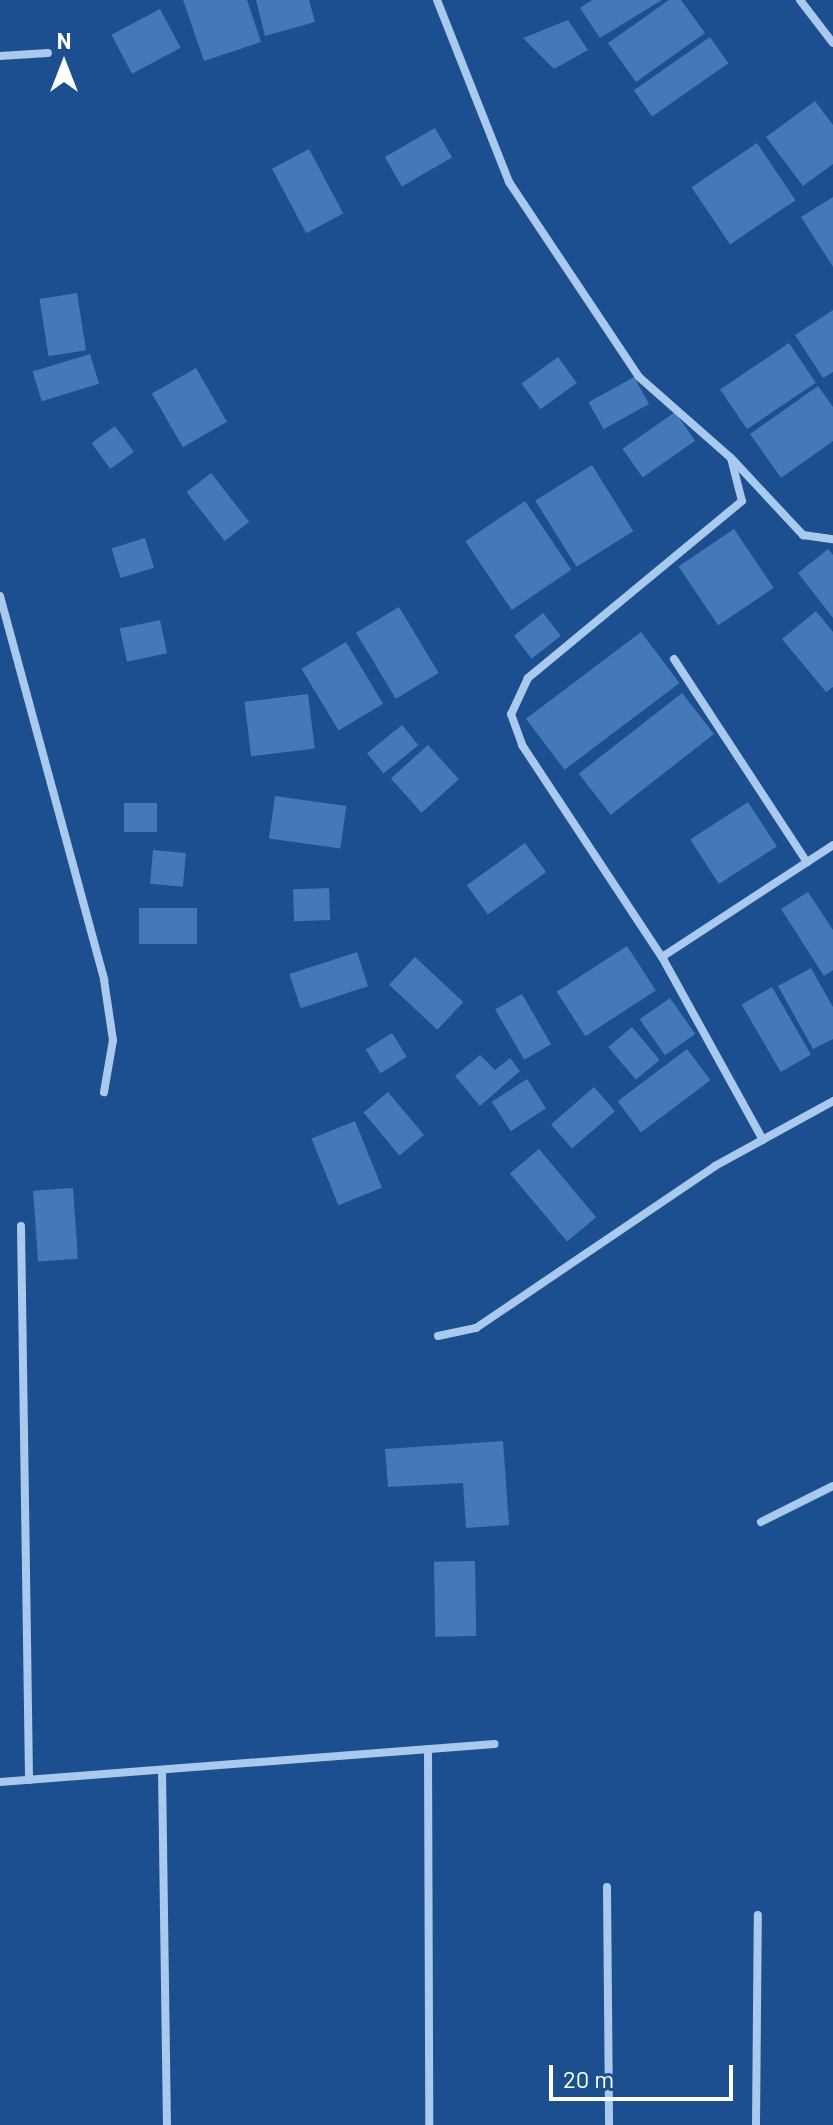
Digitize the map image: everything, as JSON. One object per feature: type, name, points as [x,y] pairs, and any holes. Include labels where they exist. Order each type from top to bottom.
[{"type":"street","points":[[437,0],[509,182],[639,377],[731,458],[803,535],[833,539]]},
{"type":"street","points":[[800,0],[833,43]]},
{"type":"street","points":[[0,56],[48,53]]},
{"type":"street","points":[[731,458],[742,501],[528,678],[511,714],[522,745],[662,957],[763,1140]]},
{"type":"street","points":[[0,596],[104,980],[113,1040],[104,1092]]},
{"type":"street","points":[[674,659],[807,862]]},
{"type":"street","points":[[662,957],[833,845]]},
{"type":"street","points":[[438,1336],[476,1328],[763,1140],[833,1101]]},
{"type":"street","points":[[21,1226],[29,1780]]},
{"type":"street","points":[[761,1522],[833,1486]]},
{"type":"street","points":[[0,1782],[495,1744]]},
{"type":"street","points":[[428,1749],[429,2125]]},
{"type":"street","points":[[162,1770],[167,2125]]},
{"type":"street","points":[[607,1887],[609,2125]]},
{"type":"street","points":[[756,2125],[758,1915]]},
{"type":"building","points":[[183,0],[247,0],[261,42],[204,61]]},
{"type":"building","points":[[256,0],[309,0],[315,22],[265,36]]},
{"type":"building","points":[[592,0],[662,0],[600,38],[580,8]]},
{"type":"building","points":[[669,0],[681,0],[705,33],[636,82],[608,43]]},
{"type":"building","points":[[160,9],[181,48],[132,74],[111,35]]},
{"type":"building","points":[[568,20],[588,50],[554,69],[523,38]]},
{"type":"building","points":[[710,37],[728,63],[652,117],[634,90]]},
{"type":"building","points":[[815,101],[833,125],[833,164],[803,186],[766,137]]},
{"type":"building","points":[[435,128],[452,157],[402,186],[385,157]]},
{"type":"building","points":[[757,143],[796,200],[730,244],[692,187]]},
{"type":"building","points":[[309,149],[343,213],[306,233],[272,169]]},
{"type":"building","points":[[833,197],[833,267],[801,217]]},
{"type":"building","points":[[77,293],[86,350],[49,356],[39,299]]},
{"type":"building","points":[[833,310],[833,372],[823,378],[795,335]]},
{"type":"building","points":[[789,343],[816,383],[747,429],[720,389]]},
{"type":"building","points":[[90,354],[99,384],[42,401],[33,372]]},
{"type":"building","points":[[558,357],[577,383],[540,409],[522,383]]},
{"type":"building","points":[[196,368],[227,422],[183,447],[152,394]]},
{"type":"building","points":[[634,377],[649,404],[604,429],[589,402]]},
{"type":"building","points":[[818,386],[833,407],[833,441],[781,478],[750,434]]},
{"type":"building","points":[[675,412],[695,441],[643,477],[623,449]]},
{"type":"building","points":[[115,426],[134,452],[110,469],[92,443]]},
{"type":"building","points":[[592,465],[633,531],[577,567],[535,501]]},
{"type":"building","points":[[211,473],[249,522],[225,541],[187,492]]},
{"type":"building","points":[[525,501],[571,570],[512,610],[465,541]]},
{"type":"building","points":[[734,529],[774,588],[718,625],[678,566]]},
{"type":"building","points":[[145,538],[154,568],[121,578],[112,548]]},
{"type":"building","points":[[828,549],[833,555],[833,618],[798,573]]},
{"type":"building","points":[[399,607],[439,673],[396,699],[356,633]]},
{"type":"building","points":[[816,611],[833,632],[833,687],[826,692],[782,639]]},
{"type":"building","points":[[543,613],[561,636],[532,659],[514,636]]},
{"type":"building","points":[[160,620],[167,653],[127,662],[120,629]]},
{"type":"building","points":[[641,632],[680,683],[565,770],[526,719]]},
{"type":"building","points":[[346,642],[383,704],[339,730],[301,669]]},
{"type":"building","points":[[682,693],[714,734],[611,815],[579,774]]},
{"type":"building","points":[[308,694],[315,749],[251,756],[244,702]]},
{"type":"building","points":[[402,725],[418,745],[383,774],[367,753]]},
{"type":"building","points":[[428,745],[459,779],[422,813],[391,778]]},
{"type":"building","points":[[275,796],[346,806],[340,849],[269,839]]},
{"type":"building","points":[[748,802],[777,846],[719,884],[690,840]]},
{"type":"building","points":[[124,803],[157,803],[157,832],[124,832]]},
{"type":"building","points":[[525,843],[546,872],[488,914],[467,885]]},
{"type":"building","points":[[153,850],[186,853],[183,887],[150,884]]},
{"type":"building","points":[[329,888],[330,920],[294,921],[293,889]]},
{"type":"building","points":[[808,892],[833,930],[833,970],[824,976],[781,909]]},
{"type":"building","points":[[139,908],[197,908],[197,944],[139,944]]},
{"type":"building","points":[[627,946],[656,990],[585,1036],[557,992]]},
{"type":"building","points":[[357,952],[368,986],[301,1008],[289,974]]},
{"type":"building","points":[[415,957],[463,1002],[437,1030],[389,985]]},
{"type":"building","points":[[811,968],[833,1007],[833,1039],[813,1049],[778,986]]},
{"type":"building","points":[[772,987],[811,1055],[781,1072],[742,1004]]},
{"type":"building","points":[[522,994],[551,1044],[524,1060],[495,1010]]},
{"type":"building","points":[[670,998],[695,1034],[665,1055],[640,1019]]},
{"type":"building","points":[[632,1027],[660,1060],[636,1080],[608,1047]]},
{"type":"building","points":[[392,1033],[407,1057],[381,1073],[366,1049]]},
{"type":"building","points":[[687,1049],[710,1080],[641,1133],[618,1101]]},
{"type":"building","points":[[480,1055],[495,1070],[510,1058],[520,1071],[480,1106],[455,1076]]},
{"type":"building","points":[[527,1079],[546,1108],[511,1131],[492,1102]]},
{"type":"building","points":[[594,1087],[615,1111],[572,1149],[551,1124]]},
{"type":"building","points":[[388,1092],[424,1135],[399,1155],[363,1113]]},
{"type":"building","points":[[355,1121],[382,1188],[338,1205],[311,1139]]},
{"type":"building","points":[[539,1149],[596,1217],[567,1242],[510,1173]]},
{"type":"building","points":[[73,1188],[78,1259],[38,1262],[33,1191]]},
{"type":"building","points":[[503,1441],[509,1525],[466,1528],[463,1483],[388,1487],[385,1449]]},
{"type":"building","points":[[475,1561],[476,1636],[435,1637],[434,1562]]}]
